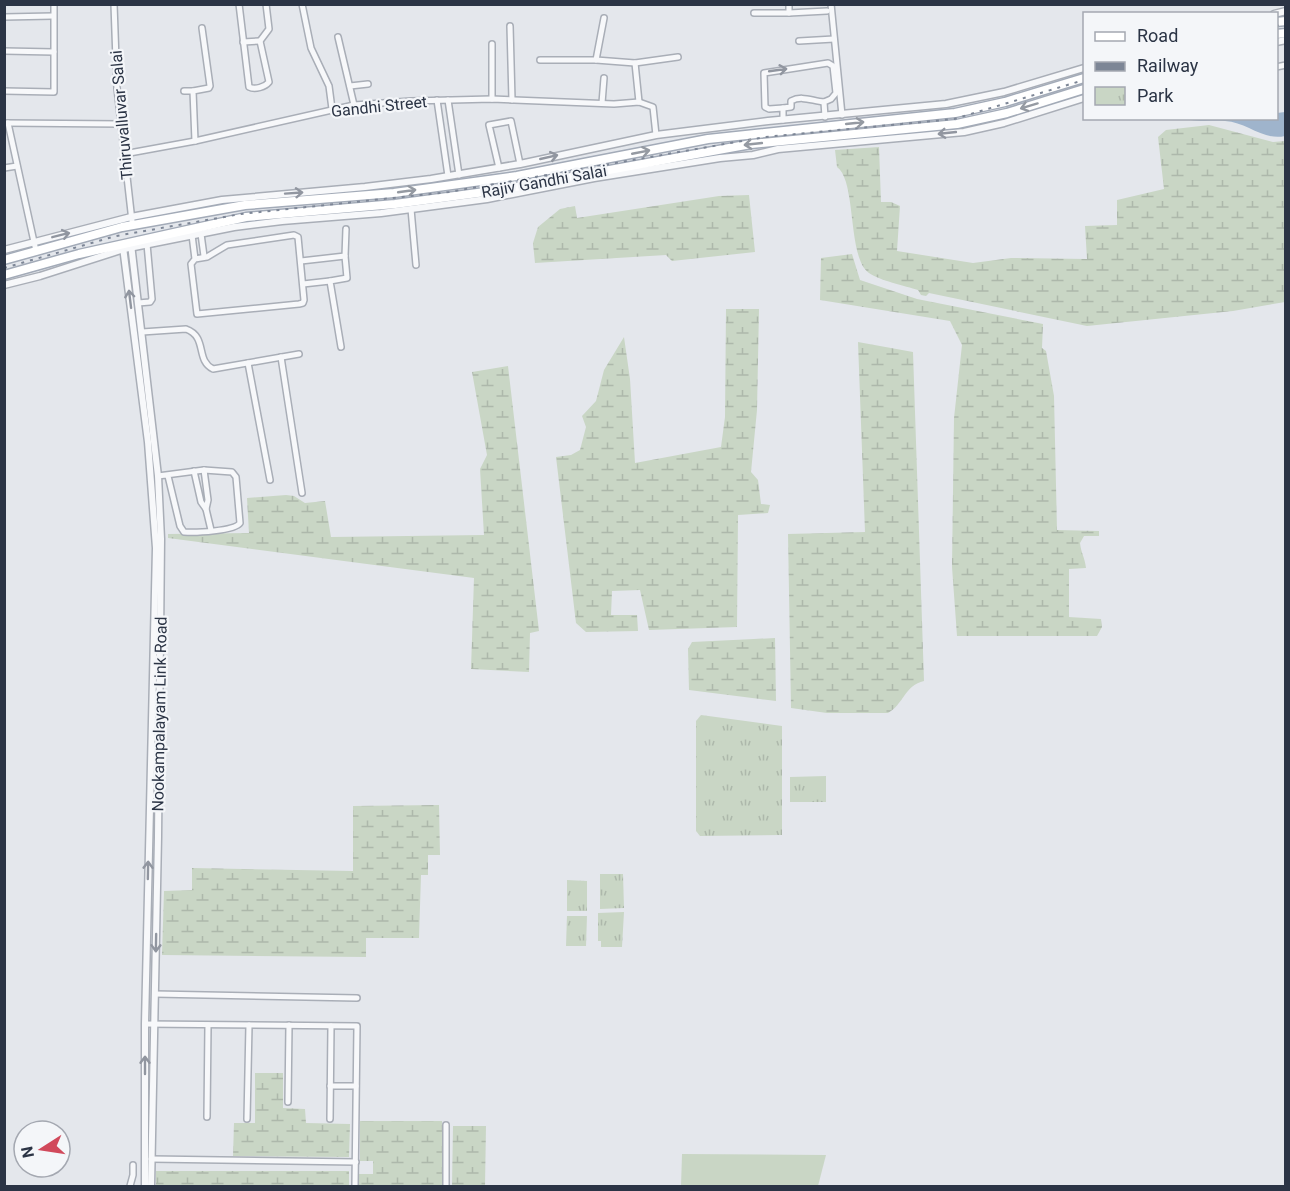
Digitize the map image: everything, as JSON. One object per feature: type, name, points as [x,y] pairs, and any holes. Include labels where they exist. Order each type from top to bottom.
[{"type":"main road","name":"Rajiv Gandhi Salai","points":[[4,260],[35,247],[132,221],[244,205],[394,193],[498,179],[708,139],[955,113],[1005,102],[1083,78]]},
{"type":"main road","name":"Rajiv Gandhi Salai","points":[[4,275],[246,218],[395,204],[488,191],[751,144],[957,124],[1007,113],[1083,89]]},
{"type":"main road","points":[[816,127],[817,138]]},
{"type":"street","points":[[4,91],[54,92],[54,4]]},
{"type":"street","name":"Thiruvalluvar Salai","points":[[114,4],[117,88],[132,221]]},
{"type":"street","points":[[239,4],[249,87],[252,89],[269,82],[260,41],[269,29],[266,4]]},
{"type":"street","points":[[302,4],[311,48],[329,86],[332,109]]},
{"type":"street","points":[[789,4],[789,12]]},
{"type":"street","points":[[831,4],[842,116]]},
{"type":"street","points":[[753,13],[827,11]]},
{"type":"street","points":[[4,17],[53,16]]},
{"type":"street","points":[[596,60],[604,18]]},
{"type":"street","points":[[510,26],[512,100]]},
{"type":"street","points":[[184,91],[210,87],[202,28]]},
{"type":"street","points":[[338,37],[354,105]]},
{"type":"street","points":[[799,40],[834,39]]},
{"type":"street","points":[[243,42],[260,41]]},
{"type":"street","points":[[492,44],[492,99]]},
{"type":"street","points":[[4,51],[54,51]]},
{"type":"street","points":[[540,60],[635,63],[678,57]]},
{"type":"street","points":[[635,63],[639,102],[653,107],[656,135]]},
{"type":"street","points":[[831,63],[836,93],[831,99],[824,102],[807,98],[793,99],[791,106],[783,108],[769,109],[765,106],[763,77],[765,72],[831,63]]},
{"type":"street","points":[[132,221],[222,200],[365,187],[499,168],[656,135],[946,104],[1004,92],[1083,69]]},
{"type":"street","points":[[602,104],[604,78]]},
{"type":"street","points":[[350,86],[368,84]]},
{"type":"street","points":[[193,90],[195,141]]},
{"type":"street","points":[[4,285],[40,276],[127,246],[282,221],[345,217],[487,199],[594,178],[753,155],[778,149],[964,132],[1026,117],[1083,98]]},
{"type":"street","name":"Gandhi Street","points":[[124,154],[195,141],[354,105],[492,99],[602,104],[639,102]]},
{"type":"street","points":[[437,100],[448,176]]},
{"type":"street","points":[[448,100],[459,174]]},
{"type":"street","points":[[824,102],[825,117]]},
{"type":"street","points":[[783,108],[783,120]]},
{"type":"street","points":[[499,168],[489,125],[511,121],[520,164]]},
{"type":"street","points":[[4,250],[35,247],[6,123],[121,124]]},
{"type":"street","points":[[4,168],[17,166]]},
{"type":"street","points":[[411,209],[416,265]]},
{"type":"street","points":[[303,284],[347,278],[346,229]]},
{"type":"street","points":[[201,234],[204,256]]},
{"type":"street","points":[[192,235],[195,259]]},
{"type":"street","points":[[294,235],[298,237],[303,303],[197,314],[191,264],[195,259],[227,245],[294,235]]},
{"type":"street","points":[[138,303],[150,302],[152,299],[147,244]]},
{"type":"street","name":"Nookampalayam Link Road","points":[[127,246],[142,332],[158,476],[161,539],[151,1186]]},
{"type":"street","name":"Nookampalayam Link Road","points":[[127,246],[148,442],[156,548],[145,1024],[145,1186]]},
{"type":"street","points":[[301,261],[345,256]]},
{"type":"street","points":[[330,281],[341,347]]},
{"type":"street","points":[[142,332],[186,329],[196,334],[204,362],[213,369],[299,354]]},
{"type":"street","points":[[281,357],[302,493]]},
{"type":"street","points":[[248,363],[270,480]]},
{"type":"street","points":[[158,476],[204,470],[230,470],[236,477],[240,523],[231,529],[187,533],[182,530],[168,476]]},
{"type":"street","points":[[204,470],[208,500],[206,509]]},
{"type":"street","points":[[194,471],[201,502],[206,509],[211,530]]},
{"type":"street","points":[[155,994],[357,998]]},
{"type":"street","points":[[145,1024],[357,1026],[355,1186]]},
{"type":"street","points":[[207,1117],[208,1025]]},
{"type":"street","points":[[247,1119],[249,1025]]},
{"type":"street","points":[[288,1102],[289,1025]]},
{"type":"street","points":[[330,1119],[331,1026]]},
{"type":"street","points":[[330,1086],[356,1086]]},
{"type":"street","points":[[446,1125],[446,1186]]},
{"type":"street","points":[[151,1159],[356,1162]]},
{"type":"street","points":[[130,1186],[133,1165]]},
{"type":"green space","points":[[1209,125],[1273,142],[1285,141],[1285,302],[1233,311],[1087,326],[929,293],[926,296],[921,295],[918,290],[873,276],[862,265],[854,237],[847,187],[837,167],[835,150],[879,147],[881,202],[891,202],[900,206],[897,251],[973,263],[1011,258],[1087,259],[1085,226],[1117,225],[1117,200],[1164,189],[1158,137],[1166,130]]},
{"type":"green space","points":[[749,195],[755,252],[672,261],[666,255],[535,263],[533,243],[538,227],[560,209],[575,206],[577,218],[719,196]]},
{"type":"green space","points":[[852,254],[860,280],[917,299],[1043,324],[1042,348],[1046,351],[1054,396],[1057,530],[1099,531],[1099,536],[1084,536],[1080,543],[1086,568],[1069,569],[1069,617],[1101,619],[1102,627],[1097,636],[957,636],[952,567],[954,418],[962,345],[950,321],[820,300],[821,258]]},
{"type":"green space","points":[[726,309],[759,309],[757,410],[751,472],[758,480],[761,504],[770,505],[768,513],[738,515],[737,627],[649,630],[640,590],[612,591],[611,615],[637,615],[638,631],[586,632],[576,623],[556,457],[571,455],[580,450],[586,427],[582,416],[596,401],[604,370],[624,337],[630,379],[635,463],[721,447],[725,417]]},
{"type":"green space","points":[[858,342],[913,352],[924,681],[912,687],[888,713],[827,713],[791,708],[788,534],[865,532]]},
{"type":"green space","points":[[508,366],[539,631],[530,633],[529,672],[471,669],[474,578],[168,538],[168,534],[249,533],[247,498],[286,495],[294,496],[305,503],[325,501],[331,537],[484,535],[480,469],[487,455],[472,372]]},
{"type":"green space","points":[[775,638],[776,701],[689,690],[688,649],[692,642]]},
{"type":"green space","points":[[701,715],[782,726],[782,835],[700,836],[696,831],[696,721]]},
{"type":"green space","points":[[826,776],[826,802],[790,802],[790,777]]},
{"type":"green space","points":[[439,805],[440,855],[428,855],[428,875],[421,875],[419,938],[366,938],[366,957],[162,955],[164,891],[192,890],[192,868],[353,871],[353,806]]},
{"type":"green space","points":[[600,874],[623,874],[624,908],[600,909]]},
{"type":"green space","points":[[567,880],[587,881],[587,911],[567,911]]},
{"type":"green space","points":[[624,912],[622,947],[601,947],[601,941],[598,941],[598,913]]},
{"type":"green space","points":[[567,916],[587,916],[586,946],[566,946]]},
{"type":"green space","points":[[255,1073],[283,1073],[283,1108],[305,1109],[306,1123],[350,1124],[349,1157],[233,1156],[234,1123],[255,1123]]},
{"type":"green space","points":[[360,1121],[442,1121],[442,1186],[359,1186],[359,1174],[373,1174],[373,1161],[360,1161]]},
{"type":"green space","points":[[453,1126],[486,1126],[485,1186],[452,1186]]},
{"type":"green space","points":[[682,1154],[826,1155],[818,1186],[681,1186]]},
{"type":"green space","points":[[156,1171],[349,1171],[349,1186],[156,1186]]},
{"type":"water","points":[[1285,112],[1285,136],[1269,136],[1233,122],[1191,120],[1278,120],[1278,113]]},
{"type":"railway","points":[[1278,26],[1286,24]]},
{"type":"railway","points":[[4,268],[116,236],[241,214],[449,192],[765,137],[954,119],[1083,80]]}]
